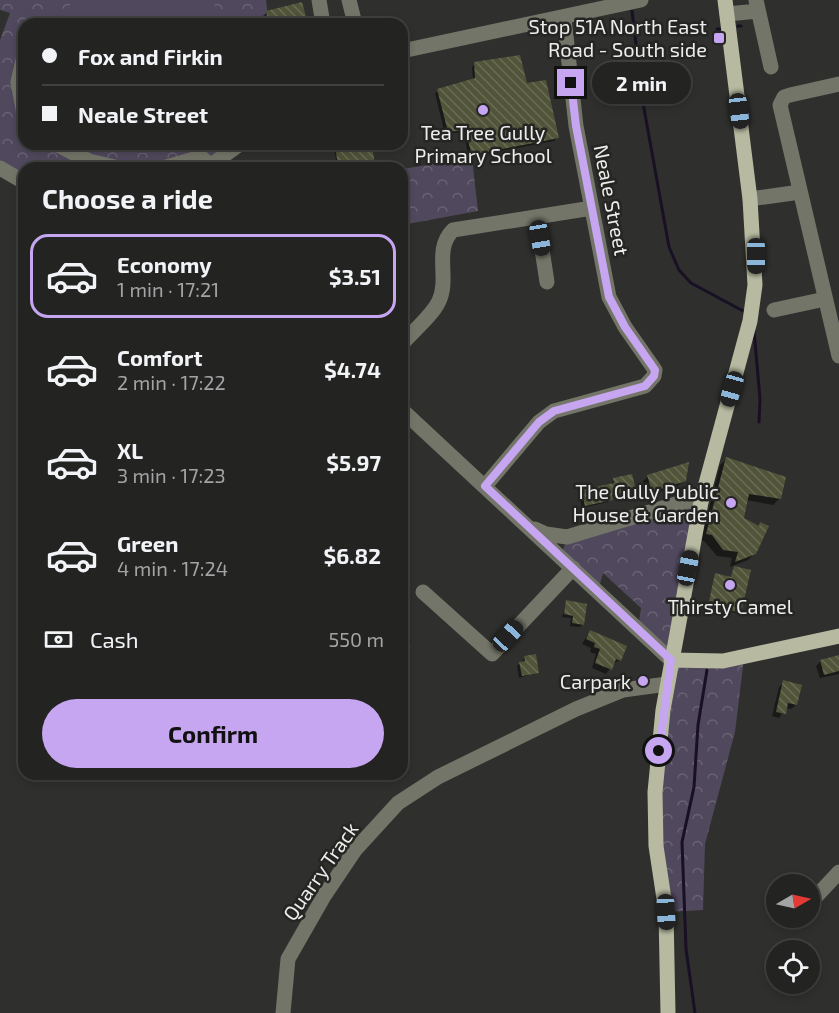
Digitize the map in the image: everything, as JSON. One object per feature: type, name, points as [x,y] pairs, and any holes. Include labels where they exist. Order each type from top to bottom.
[{"type":"main road","points":[[669,1013],[666,912],[656,846],[655,792],[667,684],[701,502],[750,321],[756,285],[750,199],[726,7]]},
{"type":"main road","points":[[671,660],[723,661],[839,636]]},
{"type":"street","points":[[319,0],[322,18]]},
{"type":"street","points":[[350,0],[354,18]]},
{"type":"street","points":[[408,50],[641,0]]},
{"type":"street","points":[[726,7],[757,5],[771,67]]},
{"type":"street","name":"Neale Street","points":[[485,486],[539,422],[554,411],[645,386],[654,376],[655,370],[651,360],[625,327],[609,297],[576,126],[564,18]]},
{"type":"street","points":[[839,84],[790,95],[784,98],[780,105],[839,356]]},
{"type":"street","points":[[68,150],[93,162]]},
{"type":"street","points":[[216,162],[232,150]]},
{"type":"street","points":[[182,162],[201,156],[205,162]]},
{"type":"street","points":[[0,168],[18,178]]},
{"type":"street","points":[[750,199],[800,192]]},
{"type":"street","points":[[408,337],[439,303],[443,286],[442,250],[446,237],[453,230],[592,208]]},
{"type":"street","points":[[537,216],[547,282]]},
{"type":"street","points":[[774,310],[825,299]]},
{"type":"street","points":[[408,415],[671,660]]},
{"type":"street","points":[[527,525],[546,534],[567,537],[686,501],[701,502]]},
{"type":"street","points":[[561,557],[561,547],[567,537]]},
{"type":"street","points":[[423,592],[492,654],[573,568]]},
{"type":"street","name":"Quarry Track","points":[[285,1010],[283,965],[324,896],[355,850],[398,803],[438,777],[623,690],[667,684]]},
{"type":"street","points":[[820,893],[839,873]]},
{"type":"green space","points":[[0,0],[266,0],[268,18],[18,18],[18,150],[232,150],[215,162],[18,162],[18,178],[0,168],[0,40],[10,13],[0,10]]},
{"type":"green space","points":[[81,0],[209,0],[228,18],[54,18],[60,10]]},
{"type":"green space","points":[[119,150],[170,150],[154,153]]},
{"type":"green space","points":[[472,158],[478,211],[408,224],[408,168]]},
{"type":"green space","points":[[701,502],[671,660],[638,629],[641,608],[603,573],[598,591],[561,557],[567,537]]},
{"type":"green space","points":[[744,658],[735,732],[705,844],[703,910],[666,912],[656,846],[671,660]]},
{"type":"building","points":[[302,2],[306,18],[268,18],[266,11]]},
{"type":"building","points":[[520,55],[527,83],[546,80],[559,138],[472,155],[465,130],[448,132],[437,89],[475,78],[474,62]]},
{"type":"building","points":[[336,150],[373,150],[374,162],[337,162]]},
{"type":"building","name":"The Gully Public House & Garden","points":[[726,457],[786,477],[781,499],[749,494],[744,518],[759,526],[760,522],[769,526],[756,554],[735,562],[738,552],[723,550],[712,535],[706,534]]},
{"type":"building","points":[[689,462],[686,481],[652,492],[647,475]]},
{"type":"building","points":[[632,474],[636,490],[612,495],[613,500],[585,506],[581,490],[614,483],[613,478]]},
{"type":"building","name":"Thirsty Camel","points":[[734,566],[751,570],[741,613],[724,609],[725,604],[709,601],[715,573],[731,577]]},
{"type":"building","points":[[566,600],[587,604],[584,625],[572,623],[573,616],[564,614]]},
{"type":"building","points":[[590,630],[627,646],[621,661],[616,659],[612,670],[595,663],[600,649],[594,647],[595,643],[586,639]]},
{"type":"building","points":[[536,654],[539,673],[522,676],[519,662],[525,661],[524,656]]},
{"type":"building","points":[[839,655],[839,671],[824,675],[820,660]]},
{"type":"building","points":[[783,680],[802,685],[797,705],[788,703],[786,714],[776,712]]},
{"type":"waterway","points":[[632,11],[643,103],[669,247],[679,270],[691,283],[745,312]]},
{"type":"waterway","points":[[754,331],[760,399],[759,422]]},
{"type":"waterway","points":[[695,1013],[686,949],[682,842],[694,787],[698,725],[707,670]]},
{"type":"place","name":"Stop 51A North East Road - South side","points":[[719,38]]},
{"type":"place","name":"Tea Tree Gully Primary School","points":[[483,110]]},
{"type":"place","name":"The Gully Public House & Garden","points":[[731,503]]},
{"type":"place","name":"Thirsty Camel","points":[[730,585]]},
{"type":"place","name":"Carpark","points":[[643,681]]},
{"type":"route","points":[[571,83],[576,126],[609,297],[625,327],[651,360],[655,370],[654,376],[645,386],[554,411],[539,422],[485,486],[671,660],[659,751]]}]
